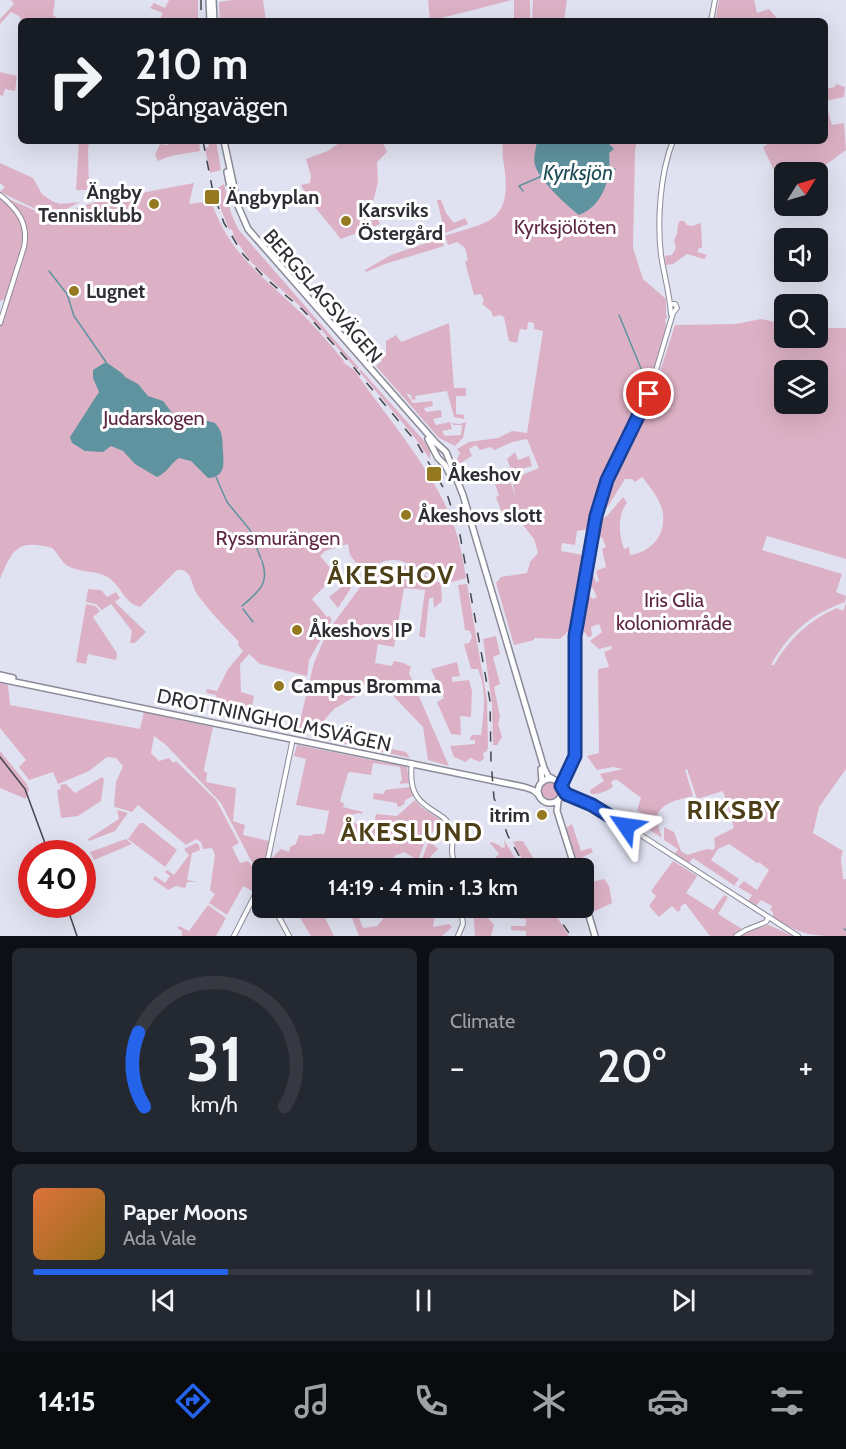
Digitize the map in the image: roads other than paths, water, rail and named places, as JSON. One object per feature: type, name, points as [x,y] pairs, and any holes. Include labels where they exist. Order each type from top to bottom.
[{"type":"main road","points":[[211,0],[212,18]]},
{"type":"main road","name":"BERGSLAGSVÄGEN","points":[[224,144],[234,207],[246,232],[428,439],[450,472],[463,507],[541,767],[541,783]]},
{"type":"main road","name":"BERGSLAGSVÄGEN","points":[[229,173],[238,206],[251,232],[445,453],[463,495],[546,773],[554,780]]},
{"type":"main road","points":[[439,450],[445,453],[444,459],[438,457],[439,450]]},
{"type":"main road","name":"DROTTNINGHOLMSVÄGEN","points":[[0,677],[511,783],[531,786],[541,783]]},
{"type":"main road","points":[[570,858],[554,811],[539,795],[541,783],[547,779],[554,780],[562,788],[557,809],[570,858]]},
{"type":"main road","name":"DROTTNINGHOLMSVÄGEN","points":[[511,783],[531,789],[539,795]]},
{"type":"main road","points":[[549,804],[559,799]]},
{"type":"main road","points":[[587,918],[593,936]]},
{"type":"main road","points":[[589,918],[593,936]]},
{"type":"street","points":[[712,18],[715,0]]},
{"type":"street","points":[[672,144],[664,175],[660,230],[662,257],[672,307],[669,332],[649,394],[607,480],[598,504],[576,627],[575,756],[573,764],[565,775],[562,788],[581,801],[611,816],[798,936]]},
{"type":"street","points":[[0,323],[26,234],[19,213],[1,195]]},
{"type":"street","points":[[268,858],[292,743]]},
{"type":"street","points":[[412,763],[411,776],[416,795],[424,805],[445,821],[453,832],[453,858]]},
{"type":"street","points":[[554,780],[565,775]]},
{"type":"street","points":[[559,799],[581,801]]},
{"type":"street","points":[[234,936],[252,906]]},
{"type":"street","points":[[279,918],[289,936]]},
{"type":"street","points":[[458,936],[463,924],[462,918]]},
{"type":"street","points":[[736,936],[766,922],[768,918]]},
{"type":"water","name":"Kyrksjön","points":[[536,144],[609,144],[614,149],[609,153],[609,172],[600,198],[587,211],[579,215],[547,185],[535,165]]},
{"type":"water","points":[[106,362],[138,384],[148,396],[163,401],[176,418],[191,423],[200,419],[215,423],[220,430],[222,440],[223,461],[220,473],[208,478],[191,461],[179,458],[157,477],[135,464],[123,451],[111,446],[103,452],[85,451],[72,443],[70,437],[99,392],[93,378],[93,370]]},
{"type":"waterway","points":[[608,168],[615,169]]},
{"type":"waterway","points":[[523,191],[519,186],[542,176]]},
{"type":"waterway","points":[[49,271],[67,294],[74,316],[106,362]]},
{"type":"waterway","points":[[619,315],[647,383]]},
{"type":"waterway","points":[[216,477],[227,502],[250,530],[261,559]]},
{"type":"waterway","points":[[242,606],[258,591],[264,581],[262,561]]},
{"type":"waterway","points":[[243,609],[253,622]]},
{"type":"tram line","points":[[0,757],[25,789],[44,840]]},
{"type":"tram line","points":[[71,918],[77,936]]},
{"type":"railway","points":[[201,0],[201,18]]},
{"type":"railway","points":[[204,144],[213,192],[224,223],[242,253],[264,277],[303,310],[350,363],[417,443],[447,494],[460,535],[490,701],[494,798],[508,836],[520,858]]},
{"type":"railway","points":[[559,918],[571,936]]},
{"type":"place","name":"Ängbyplan","points":[[212,197]]},
{"type":"place","name":"Ängby Tennisklubb","points":[[154,204]]},
{"type":"place","name":"Karsviks Östergård","points":[[346,221]]},
{"type":"place","name":"Lugnet","points":[[74,291]]},
{"type":"place","name":"Åkeshov","points":[[434,474]]},
{"type":"place","name":"Åkeshovs slott","points":[[406,515]]},
{"type":"place","name":"Åkeshovs IP","points":[[297,630]]},
{"type":"place","name":"Campus Bromma","points":[[279,686]]},
{"type":"place","name":"itrim","points":[[542,815]]},
{"type":"district","name":"ÅKESHOV","points":[[391,575]]},
{"type":"district","name":"RIKSBY","points":[[734,810]]},
{"type":"district","name":"ÅKESLUND","points":[[412,832]]},
{"type":"park label","name":"Kyrksjölöten","points":[[565,227]]},
{"type":"park label","name":"Judarskogen","points":[[154,418]]},
{"type":"park label","name":"Ryssmurängen","points":[[278,538]]},
{"type":"park label","name":"Iris Glia koloniområde","points":[[674,612]]}]
